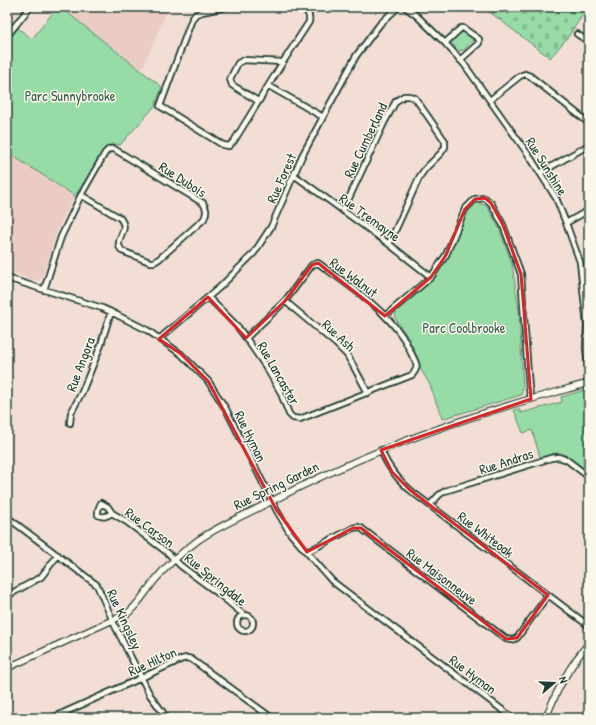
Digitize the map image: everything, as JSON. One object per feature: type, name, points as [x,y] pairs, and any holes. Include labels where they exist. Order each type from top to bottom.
[{"type":"street","points":[[7,36],[30,7]]},
{"type":"street","points":[[226,7],[196,14],[192,20],[160,106],[223,145],[228,146],[234,141],[309,22],[310,15],[307,10],[301,7]]},
{"type":"street","name":"Rue Forest","points":[[159,338],[220,287],[254,253],[271,227],[302,156],[356,56],[380,24],[398,7]]},
{"type":"street","name":"Rue Sunshine","points":[[405,7],[417,16],[460,60],[530,157],[556,198],[580,262],[588,325],[586,348],[589,375]]},
{"type":"street","points":[[445,43],[460,28],[463,28],[479,39],[479,43],[460,60]]},
{"type":"street","points":[[578,34],[589,42]]},
{"type":"street","points":[[258,101],[232,85],[230,79],[238,63],[244,60],[283,62]]},
{"type":"street","points":[[490,100],[520,76],[525,74],[530,76],[589,123]]},
{"type":"street","points":[[268,86],[323,117]]},
{"type":"street","name":"Rue Cumberland","points":[[343,211],[384,123],[396,101],[404,96],[415,98],[445,141],[445,147],[420,176],[389,244]]},
{"type":"street","points":[[540,173],[589,145]]},
{"type":"street","name":"Rue Dubois","points":[[44,290],[61,237],[81,195],[105,153],[109,149],[114,149],[203,203],[207,213],[204,219],[159,259],[154,262],[150,262],[122,251],[119,246],[119,241],[124,228],[124,223],[120,218],[81,195]]},
{"type":"street","name":"Rue Tremayne","points":[[294,175],[389,244],[431,277]]},
{"type":"street","points":[[386,316],[431,277],[446,255],[464,208],[475,199],[485,198],[491,203],[503,225],[521,274],[530,399]]},
{"type":"street","points":[[566,223],[589,210]]},
{"type":"street","name":"Rue Walnut","points":[[246,338],[284,302],[312,265],[318,263],[370,302],[386,316],[404,340],[417,365],[416,371],[412,375]]},
{"type":"street","name":"Rue Hyman","points":[[7,278],[102,308],[147,330],[181,354],[208,381],[226,409],[271,501],[290,533],[332,581],[514,718]]},
{"type":"street","name":"Rue Lancaster","points":[[208,297],[237,326],[246,338],[266,367],[280,391],[289,414],[293,418],[300,419],[412,375]]},
{"type":"street","name":"Rue Ash","points":[[284,302],[336,344],[347,355],[368,393]]},
{"type":"street","name":"Rue Angora","points":[[70,423],[72,413],[101,345],[111,312]]},
{"type":"street","name":"Rue Spring Garden","points":[[7,668],[126,614],[132,610],[159,575],[192,545],[208,534],[326,474],[381,450],[441,427],[530,399],[589,383]]},
{"type":"street","name":"Rue Whiteoak","points":[[381,450],[387,463],[399,480],[415,494],[589,626]]},
{"type":"street","name":"Rue Andras","points":[[430,506],[439,495],[445,492],[551,458],[559,457],[567,460],[589,477]]},
{"type":"street","name":"Rue Carson","points":[[112,513],[127,522],[175,559]]},
{"type":"street","name":"Rue Kingsley","points":[[7,517],[97,585],[112,620],[141,678],[150,695],[166,718]]},
{"type":"street","name":"Rue Maisonneuve","points":[[307,552],[353,528],[360,528],[506,639],[512,640],[517,638],[548,595]]},
{"type":"street","points":[[7,596],[41,576],[58,555]]},
{"type":"street","name":"Rue Springdale","points":[[175,559],[181,566],[219,594],[244,615]]},
{"type":"street","points":[[546,718],[564,678],[589,643]]},
{"type":"street","name":"Rue Hilton","points":[[52,718],[186,658],[191,659],[272,718]]},
{"type":"highlighted area","points":[[485,198],[491,203],[503,225],[521,274],[531,399],[381,450],[392,472],[410,490],[548,595],[517,638],[506,639],[361,528],[353,528],[307,552],[276,509],[208,381],[181,354],[159,339],[208,297],[246,338],[285,301],[312,265],[318,263],[385,316],[431,277],[446,255],[465,209],[475,199]]},
{"type":"shaded area","points":[[60,7],[169,7],[141,71]]},
{"type":"shaded area","points":[[7,152],[75,196],[58,229],[42,277],[36,281],[7,271]]},
{"type":"green space","name":"Parc Sunnybrooke","points":[[52,7],[60,7],[162,87],[155,106],[120,145],[111,144],[107,147],[75,196],[7,152],[7,42],[18,28],[32,39],[55,10]]},
{"type":"green space","points":[[483,7],[588,7],[568,37],[550,58]]},
{"type":"green space","points":[[462,32],[470,36],[473,40],[464,50],[458,51],[452,43]]},
{"type":"green space","name":"Parc Coolbrooke","points":[[476,203],[483,204],[488,208],[499,228],[512,264],[519,311],[523,387],[521,395],[442,419],[430,385],[420,368],[413,347],[395,318],[396,312],[434,279],[449,256],[466,214]]},
{"type":"green space","points":[[585,390],[589,403],[589,472],[562,453],[555,453],[540,457],[532,430],[523,433],[514,410],[519,409],[521,413],[562,402],[561,397]]}]
